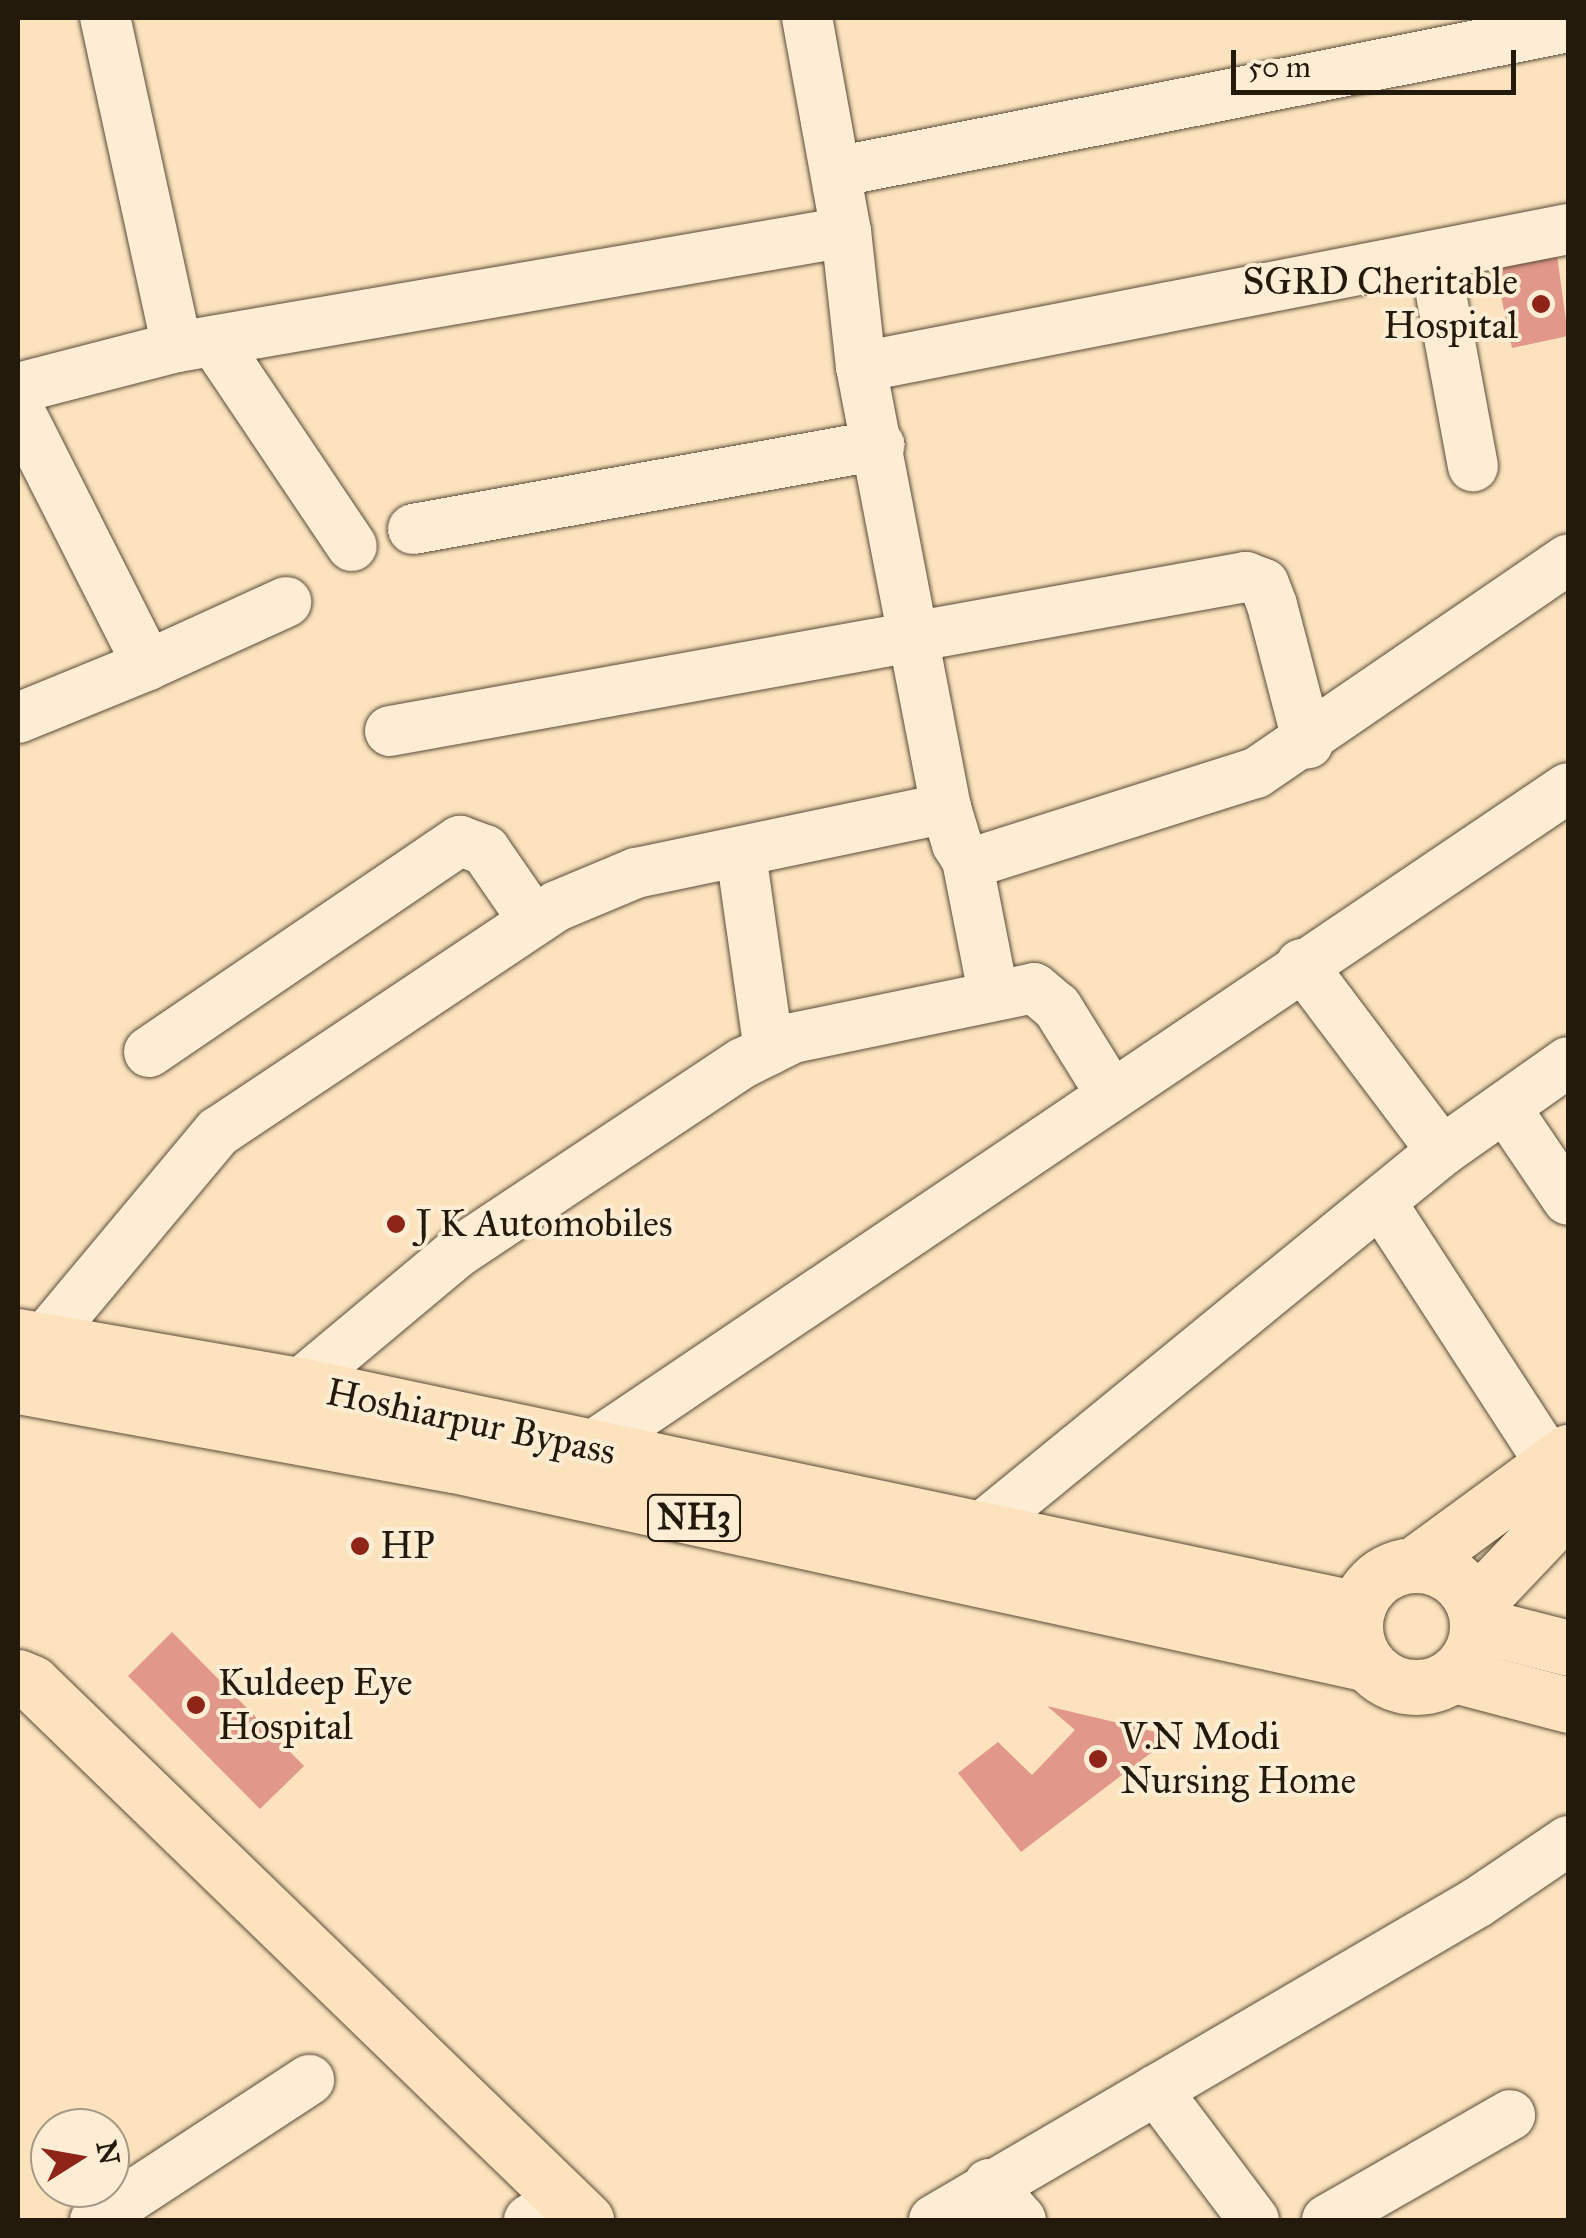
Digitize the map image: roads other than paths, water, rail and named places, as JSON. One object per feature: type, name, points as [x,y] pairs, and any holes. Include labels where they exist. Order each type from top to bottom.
[{"type":"main road","name":"Hoshiarpur Bypass","points":[[26,1354],[299,1386],[460,1444],[592,1447],[982,1527]]},
{"type":"main road","name":"NH3","points":[[26,1354],[460,1444],[1368,1664],[1399,1685],[1437,1685],[1454,1675]]},
{"type":"main road","points":[[1368,1664],[1355,1628],[1358,1609],[1379,1577],[1415,1564],[1564,1478]]},
{"type":"main road","points":[[1476,1615],[1564,1478]]},
{"type":"main road","name":"NH3","points":[[982,1527],[1358,1609]]},
{"type":"main road","points":[[1415,1564],[1451,1576],[1476,1615],[1476,1644],[1454,1675],[1568,1705]]},
{"type":"main road","points":[[1476,1615],[1568,1648]]},
{"type":"main road","points":[[22,1667],[560,2214]]},
{"type":"street","points":[[105,18],[195,344],[352,546]]},
{"type":"street","points":[[807,18],[846,232],[861,367],[880,445],[912,635],[946,808],[967,860],[993,993]]},
{"type":"street","points":[[836,172],[1568,27]]},
{"type":"street","points":[[861,367],[1568,230]]},
{"type":"street","points":[[18,388],[195,344],[846,232]]},
{"type":"street","points":[[1434,256],[1473,466]]},
{"type":"street","points":[[18,408],[148,665]]},
{"type":"street","points":[[413,529],[880,445]]},
{"type":"street","points":[[967,860],[1220,787],[1308,743],[1568,558]]},
{"type":"street","points":[[390,731],[1246,577],[1264,584],[1272,604],[1308,743]]},
{"type":"street","points":[[21,711],[148,665],[286,602]]},
{"type":"street","points":[[592,1447],[1568,788]]},
{"type":"street","points":[[26,1354],[218,1132],[534,921],[636,873],[946,808]]},
{"type":"street","points":[[149,1052],[460,841],[484,850],[534,921]]},
{"type":"street","points":[[741,854],[769,1050]]},
{"type":"street","points":[[1302,964],[1442,1151]]},
{"type":"street","points":[[299,1386],[458,1252],[769,1050],[819,1031],[1024,987],[1046,992],[1111,1094]]},
{"type":"street","points":[[982,1527],[1382,1204],[1442,1151],[1568,1062]]},
{"type":"street","points":[[1506,1107],[1568,1200]]},
{"type":"street","points":[[1382,1204],[1564,1478]]},
{"type":"street","points":[[934,2220],[1005,2202],[1156,2090],[1478,1902],[1568,1841]]},
{"type":"street","points":[[95,2220],[309,2080]]},
{"type":"street","points":[[1156,2090],[1254,2220]]},
{"type":"street","points":[[1327,2220],[1510,2115]]},
{"type":"place","name":"SGRD Cheritable Hospital","points":[[1541,304]]},
{"type":"place","name":"J K Automobiles","points":[[396,1224]]},
{"type":"place","name":"HP","points":[[360,1546]]},
{"type":"place","name":"Kuldeep Eye Hospital","points":[[196,1705]]},
{"type":"place","name":"V.N Modi Nursing Home","points":[[1098,1759]]}]
